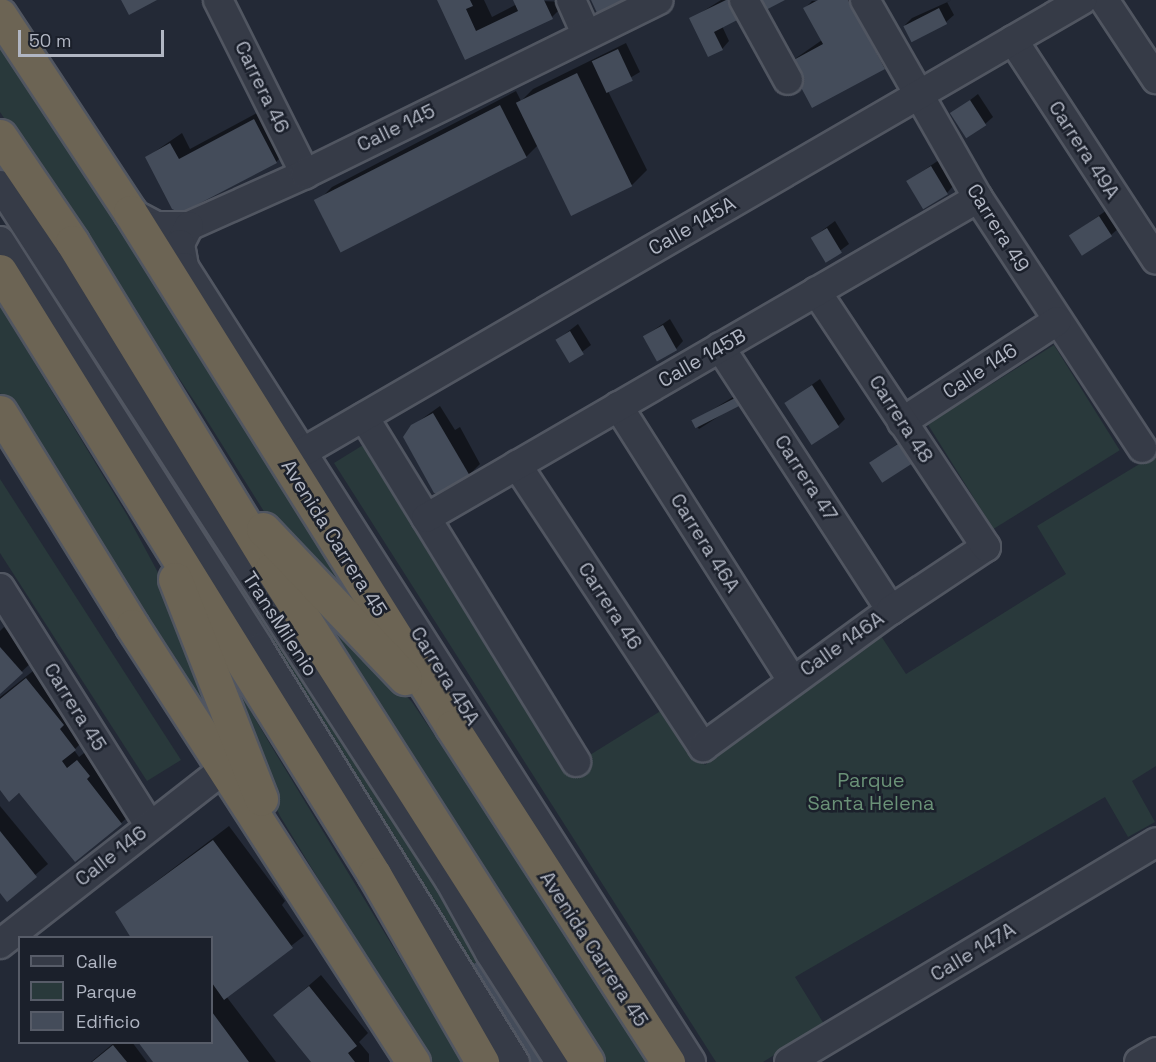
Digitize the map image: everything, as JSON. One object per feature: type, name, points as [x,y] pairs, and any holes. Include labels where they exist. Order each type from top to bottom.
[{"type":"highway","name":"Avenida Carrera 45","points":[[0,15],[130,212],[452,727],[668,1062]]},
{"type":"highway","points":[[0,136],[72,242],[218,482],[586,1062]]},
{"type":"highway","points":[[0,271],[367,864],[482,1062]]},
{"type":"highway","points":[[0,412],[224,770],[413,1062]]},
{"type":"highway","points":[[218,482],[452,727]]},
{"type":"highway","points":[[153,518],[217,693],[301,888]]},
{"type":"street","name":"Carrera 46","points":[[218,0],[305,174]]},
{"type":"street","points":[[571,0],[586,34]]},
{"type":"street","name":"Calle 145","points":[[130,212],[156,226],[189,226],[305,174],[658,0]]},
{"type":"street","points":[[744,0],[788,80]]},
{"type":"street","name":"Carrera 49","points":[[866,0],[978,198],[1142,448]]},
{"type":"street","name":"Calle 145A","points":[[303,452],[1082,0]]},
{"type":"street","points":[[1104,0],[1156,80]]},
{"type":"street","name":"Carrera 49A","points":[[1013,40],[1156,259]]},
{"type":"street","name":"TransMilenio","points":[[0,185],[450,881],[489,952],[560,1062]]},
{"type":"street","name":"Calle 145B","points":[[426,518],[978,198]]},
{"type":"street","name":"Carrera 45A","points":[[189,226],[180,244],[184,267],[691,1062]]},
{"type":"street","name":"TransMilenio","points":[[0,241],[234,608],[515,1062]]},
{"type":"street","name":"Carrera 48","points":[[816,291],[986,547]]},
{"type":"street","name":"Calle 146","points":[[902,422],[1057,321]]},
{"type":"street","name":"Carrera 47","points":[[720,347],[891,609]]},
{"type":"street","name":"Carrera 46A","points":[[618,406],[792,680]]},
{"type":"street","points":[[364,417],[576,762]]},
{"type":"street","name":"Carrera 46","points":[[517,465],[703,747]]},
{"type":"street","name":"Calle 146A","points":[[703,747],[891,609],[986,547]]},
{"type":"street","name":"Carrera 45","points":[[1,592],[150,826]]},
{"type":"street","name":"Calle 146","points":[[0,944],[224,770]]},
{"type":"street","name":"Calle 147A","points":[[789,1062],[1153,850]]},
{"type":"street","points":[[1139,1062],[1156,1052]]},
{"type":"green space","points":[[0,32],[392,651],[270,521],[201,411],[0,112]]},
{"type":"green space","points":[[0,306],[127,515],[176,606],[219,732],[0,393]]},
{"type":"green space","points":[[1054,345],[1120,450],[993,529],[928,424]]},
{"type":"green space","name":"Parque Santa Helena","points":[[368,442],[569,768],[667,707],[705,765],[881,636],[906,674],[1066,574],[1037,526],[1156,454],[1156,766],[1132,781],[1155,822],[1128,837],[1105,797],[795,977],[824,1024],[763,1062],[716,1062],[334,463]]},
{"type":"green space","points":[[0,479],[181,760],[147,781],[0,553]]},
{"type":"green space","points":[[229,562],[445,889],[480,960],[469,967],[219,568]]},
{"type":"green space","points":[[297,581],[412,702],[656,1062],[603,1062]]},
{"type":"green space","points":[[215,651],[463,1062],[423,1062],[352,952],[336,908],[280,816],[243,738]]},
{"type":"building","points":[[121,0],[157,0],[129,15]]},
{"type":"building","points":[[437,0],[470,0],[473,6],[466,9],[476,31],[518,11],[513,0],[544,0],[553,19],[465,60]]},
{"type":"building","points":[[591,0],[624,0],[597,13]]},
{"type":"building","points":[[726,0],[737,0],[745,16],[714,32],[723,50],[708,57],[689,18]]},
{"type":"building","points":[[756,0],[785,0],[762,12]]},
{"type":"building","points":[[818,0],[848,0],[885,69],[812,108],[788,63],[823,44],[803,8]]},
{"type":"building","points":[[939,8],[947,24],[912,42],[903,26]]},
{"type":"building","points":[[618,49],[633,81],[607,93],[592,61]]},
{"type":"building","points":[[577,73],[632,186],[571,216],[516,103]]},
{"type":"building","points":[[970,100],[986,125],[966,138],[950,113]]},
{"type":"building","points":[[500,105],[527,158],[341,252],[314,200]]},
{"type":"building","points":[[254,119],[277,163],[181,213],[172,209],[145,157],[170,143],[179,159]]},
{"type":"building","points":[[931,166],[948,194],[923,209],[906,181]]},
{"type":"building","points":[[1099,216],[1112,236],[1082,256],[1069,236]]},
{"type":"building","points":[[827,228],[842,253],[826,263],[811,238]]},
{"type":"building","points":[[57,286],[140,419],[129,426],[46,293]]},
{"type":"building","points":[[663,325],[677,350],[657,362],[643,336]]},
{"type":"building","points":[[570,331],[584,354],[569,363],[555,340]]},
{"type":"building","points":[[812,385],[839,427],[812,445],[784,403]]},
{"type":"building","points":[[735,398],[739,406],[695,428],[691,420]]},
{"type":"building","points":[[433,413],[470,476],[439,494],[434,493],[403,437],[411,425]]},
{"type":"building","points":[[901,442],[914,462],[882,483],[869,463]]},
{"type":"building","points":[[156,444],[229,561],[219,567],[146,450]]},
{"type":"building","points":[[0,647],[23,673],[0,694]]},
{"type":"building","points":[[26,678],[64,725],[60,729],[76,750],[62,761],[67,768],[77,760],[90,776],[87,779],[122,824],[75,862],[19,793],[9,802],[0,790],[0,699]]},
{"type":"building","points":[[0,831],[37,877],[7,902],[0,893]]},
{"type":"building","points":[[213,840],[293,948],[224,1000],[213,984],[213,936],[130,936],[115,912]]},
{"type":"building","points":[[480,960],[546,1061],[531,1062],[469,967]]},
{"type":"building","points":[[309,986],[357,1046],[348,1053],[355,1062],[311,1062],[273,1015]]},
{"type":"building","points":[[213,1013],[249,1062],[153,1062],[140,1044],[213,1044]]},
{"type":"building","points":[[113,1045],[127,1062],[92,1062]]}]
